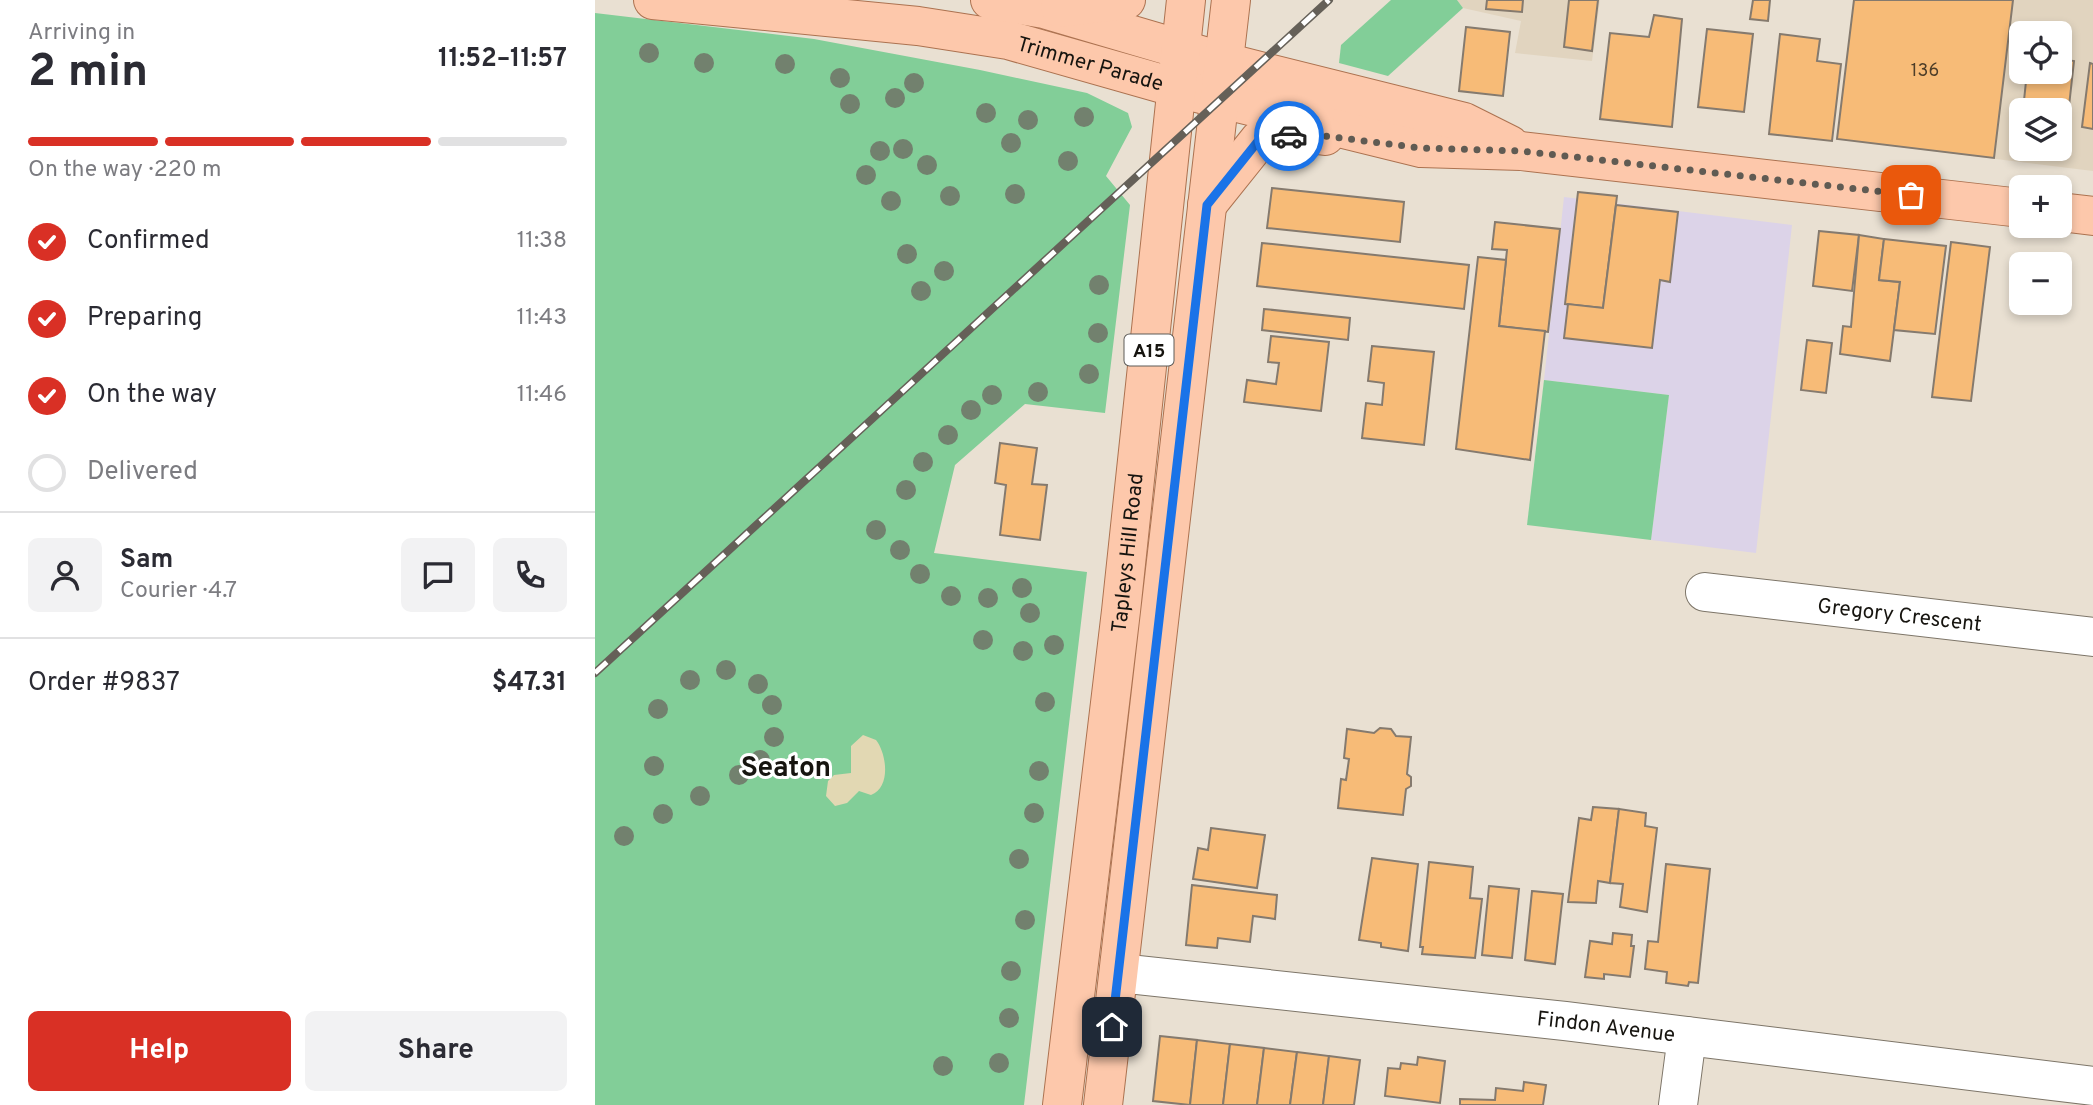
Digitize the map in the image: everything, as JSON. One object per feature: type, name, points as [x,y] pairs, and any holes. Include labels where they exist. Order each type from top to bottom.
[{"type":"main road","name":"Trimmer Parade","points":[[653,0],[918,26],[1008,40],[1177,88],[1222,80],[1464,122],[1521,151]]},
{"type":"main road","name":"Trimmer Parade","points":[[990,0],[1044,9],[1181,50],[1222,80],[1421,148],[1521,151],[2009,207]]},
{"type":"main road","points":[[1044,9],[1126,0]]},
{"type":"main road","name":"Tapleys Hill Road","points":[[1062,1105],[1122,597],[1186,0]]},
{"type":"main road","name":"Tapleys Hill Road","points":[[1103,1105],[1231,0]]},
{"type":"main road","points":[[1207,205],[1259,140],[1309,134],[1421,148]]},
{"type":"main road","points":[[2072,213],[2093,216]]},
{"type":"street","name":"Gregory Crescent","points":[[1705,592],[2093,637]]},
{"type":"street","name":"Findon Avenue","points":[[1119,972],[1687,1036],[2093,1086]]},
{"type":"street","points":[[1678,1105],[1687,1036]]},
{"type":"shaded area","points":[[1457,0],[1600,0],[1592,61],[1515,53],[1521,21],[1463,8]]},
{"type":"shaded area","points":[[1854,0],[2093,0],[2093,171],[2013,161],[2072,161],[2072,98],[2009,98],[2009,160],[1837,139]]},
{"type":"shaded area","points":[[1564,197],[1792,225],[1756,553],[1651,540],[1669,395],[1544,380]]},
{"type":"green space","points":[[1391,0],[1457,0],[1463,8],[1388,76],[1339,63],[1341,45]]},
{"type":"green space","points":[[595,13],[814,39],[980,70],[1087,93],[1128,113],[1132,127],[1106,176],[1130,205],[1105,413],[1025,404],[955,465],[934,553],[1087,572],[1024,1105],[595,1105]]},
{"type":"green space","points":[[1544,380],[1669,395],[1651,540],[1527,525]]},
{"type":"sand","points":[[863,735],[876,740],[880,746],[885,762],[882,785],[871,795],[859,791],[847,803],[835,806],[826,796],[828,781],[834,775],[851,773],[851,746]]},
{"type":"building","points":[[1487,0],[1523,0],[1522,12],[1486,9]]},
{"type":"building","points":[[1569,0],[1598,0],[1592,51],[1564,47]]},
{"type":"building","points":[[1753,0],[1770,0],[1768,21],[1750,19]]},
{"type":"building","points":[[1854,0],[2013,0],[1994,158],[1837,139]]},
{"type":"building","points":[[1654,15],[1682,19],[1672,127],[1600,119],[1610,33],[1649,37]]},
{"type":"building","points":[[1466,27],[1510,32],[1503,96],[1459,91]]},
{"type":"building","points":[[1707,29],[1753,34],[1744,112],[1698,107]]},
{"type":"building","points":[[1780,34],[1820,39],[1817,61],[1841,64],[1832,141],[1769,134]]},
{"type":"building","points":[[2090,63],[2093,64],[2093,129],[2082,127]]},
{"type":"building","points":[[2026,84],[2071,84],[2070,98],[2024,98]]},
{"type":"building","points":[[1272,188],[1404,202],[1400,242],[1267,228]]},
{"type":"building","points":[[1578,192],[1617,196],[1603,308],[1565,304]]},
{"type":"building","points":[[1616,205],[1678,212],[1670,282],[1660,280],[1652,348],[1564,338],[1568,304],[1603,308]]},
{"type":"building","points":[[1495,222],[1560,229],[1548,332],[1499,326],[1507,250],[1492,249]]},
{"type":"building","points":[[1819,231],[1859,235],[1852,291],[1813,286]]},
{"type":"building","points":[[1859,235],[1884,239],[1879,280],[1900,282],[1890,361],[1840,354],[1843,326],[1851,327]]},
{"type":"building","points":[[1884,239],[1946,246],[1935,334],[1894,330],[1900,282],[1879,280]]},
{"type":"building","points":[[1951,242],[1990,247],[1971,401],[1932,397]]},
{"type":"building","points":[[1262,243],[1469,265],[1464,309],[1257,286]]},
{"type":"building","points":[[1478,257],[1506,260],[1499,326],[1545,331],[1530,460],[1456,449]]},
{"type":"building","points":[[1264,309],[1350,318],[1348,340],[1262,330]]},
{"type":"building","points":[[1271,336],[1329,342],[1321,411],[1244,402],[1247,380],[1276,384],[1279,363],[1268,362]]},
{"type":"building","points":[[1807,340],[1832,343],[1826,393],[1801,390]]},
{"type":"building","points":[[1372,346],[1434,352],[1424,445],[1362,438],[1366,403],[1382,405],[1384,383],[1368,381]]},
{"type":"building","points":[[1000,443],[1037,448],[1032,484],[1047,485],[1040,540],[1000,535],[1006,485],[995,483]]},
{"type":"building","points":[[1380,728],[1391,729],[1396,736],[1411,737],[1407,774],[1411,777],[1411,786],[1406,789],[1403,815],[1338,808],[1341,779],[1346,780],[1349,759],[1344,758],[1347,729],[1374,733]]},
{"type":"building","points":[[1593,807],[1619,809],[1610,883],[1598,881],[1596,903],[1568,902],[1579,818],[1591,820]]},
{"type":"building","points":[[1619,809],[1646,813],[1645,826],[1657,828],[1647,912],[1620,907],[1623,884],[1610,883]]},
{"type":"building","points":[[1211,828],[1265,835],[1257,888],[1193,879],[1198,848],[1208,850]]},
{"type":"building","points":[[1372,858],[1418,864],[1408,951],[1359,940]]},
{"type":"building","points":[[1429,862],[1473,867],[1470,898],[1482,899],[1475,958],[1422,954],[1423,947],[1420,947]]},
{"type":"building","points":[[1666,864],[1710,869],[1698,983],[1689,982],[1688,986],[1666,983],[1667,972],[1645,969],[1648,941],[1658,942]]},
{"type":"building","points":[[1192,885],[1277,895],[1275,919],[1253,916],[1250,942],[1218,938],[1217,948],[1186,945]]},
{"type":"building","points":[[1489,886],[1519,889],[1512,958],[1482,955]]},
{"type":"building","points":[[1532,891],[1563,894],[1555,964],[1525,960]]},
{"type":"building","points":[[1613,933],[1632,935],[1631,946],[1634,946],[1630,977],[1604,974],[1604,979],[1585,977],[1590,941],[1612,944]]},
{"type":"building","points":[[1160,1036],[1197,1040],[1190,1105],[1153,1101]]},
{"type":"building","points":[[1197,1040],[1230,1044],[1223,1105],[1190,1105]]},
{"type":"building","points":[[1230,1044],[1264,1048],[1257,1105],[1223,1105]]},
{"type":"building","points":[[1264,1048],[1297,1052],[1290,1105],[1257,1105]]},
{"type":"building","points":[[1297,1052],[1329,1056],[1323,1105],[1290,1105]]},
{"type":"building","points":[[1329,1056],[1360,1060],[1354,1105],[1323,1105]]},
{"type":"building","points":[[1418,1057],[1445,1061],[1440,1103],[1385,1096],[1388,1068],[1400,1069],[1401,1063],[1417,1065]]},
{"type":"building","points":[[1524,1082],[1546,1085],[1543,1105],[1460,1105],[1460,1099],[1495,1100],[1496,1088],[1523,1091]]},
{"type":"railway","points":[[595,673],[1329,0]]},
{"type":"way so far","points":[[1289,136],[1309,134],[1421,148],[1521,151],[1911,195]]},
{"type":"district","name":"Seaton","points":[[786,766]]},
{"type":"route","points":[[1112,1027],[1207,205],[1259,140],[1289,136]]}]
